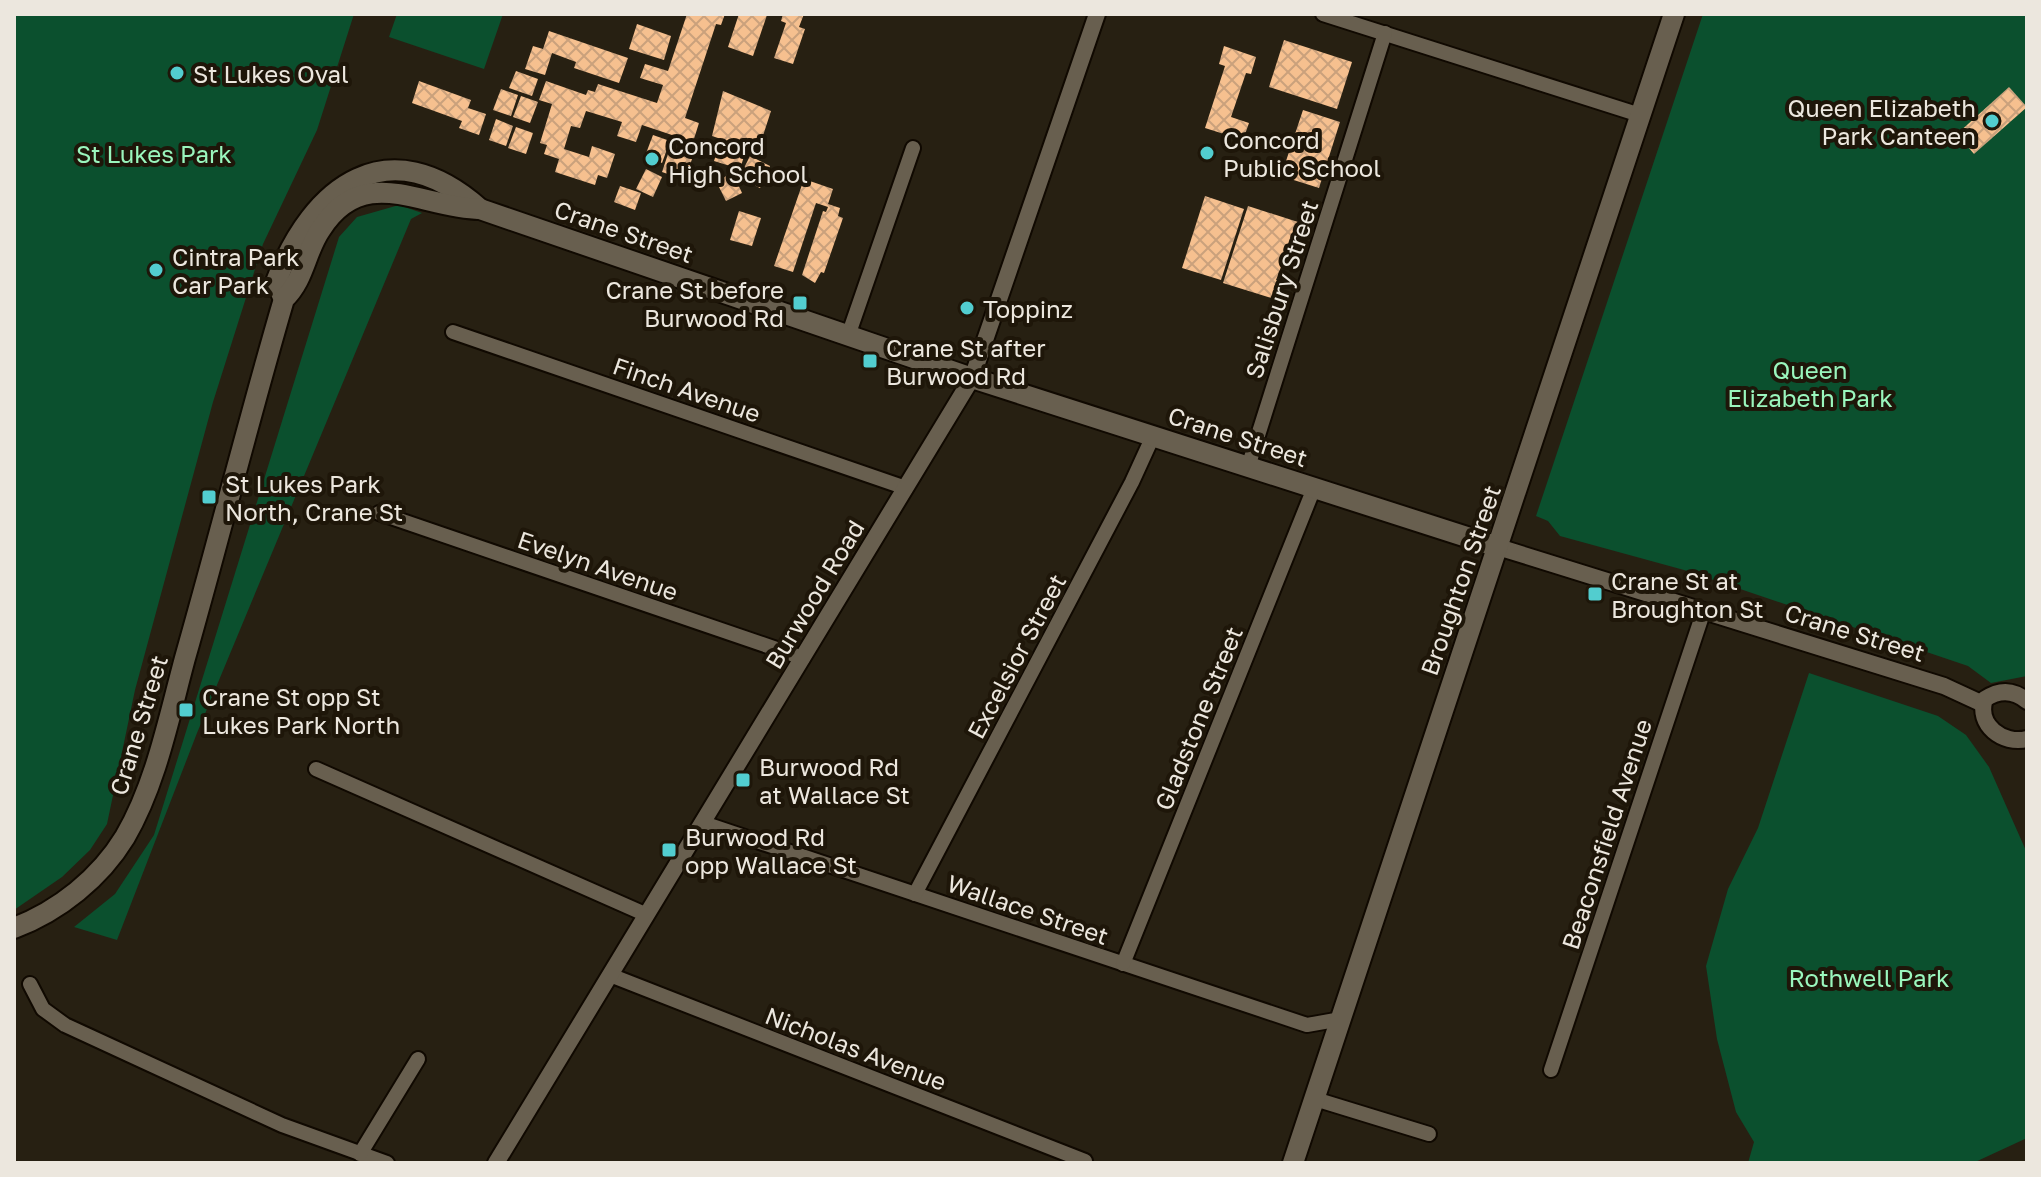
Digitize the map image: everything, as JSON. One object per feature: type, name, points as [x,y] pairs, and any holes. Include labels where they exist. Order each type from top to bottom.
[{"type":"main road","name":"Broughton Street","points":[[1293,1163],[1674,14]]},
{"type":"main road","name":"Crane Street","points":[[14,928],[61,904],[86,884],[117,849],[140,809],[224,524],[284,299],[297,287],[320,230],[336,210],[352,200],[383,191],[403,192],[451,208],[480,209],[972,378],[1498,547]]},
{"type":"street","name":"Burwood Road","points":[[496,1163],[972,378],[1097,14]]},
{"type":"street","points":[[1323,14],[1640,115]]},
{"type":"street","name":"Salisbury Street","points":[[1248,467],[1385,33]]},
{"type":"street","points":[[848,336],[913,148]]},
{"type":"street","name":"Finch Avenue","points":[[453,332],[906,488]]},
{"type":"street","name":"Excelsior Street","points":[[915,894],[1132,482],[1153,436]]},
{"type":"street","name":"Gladstone Street","points":[[1123,964],[1314,488]]},
{"type":"street","name":"Evelyn Avenue","points":[[379,513],[803,658]]},
{"type":"street","name":"Crane Street","points":[[1498,547],[1944,686],[1983,704]]},
{"type":"street","name":"Beaconsfield Avenue","points":[[1551,1070],[1703,613]]},
{"type":"street","points":[[2027,701],[2015,693],[2002,692],[1991,695],[1983,704],[1990,728],[2020,740],[2027,756]]},
{"type":"street","points":[[316,769],[647,915]]},
{"type":"street","name":"Wallace Street","points":[[703,823],[1307,1025],[1341,1019]]},
{"type":"street","name":"Nicholas Avenue","points":[[610,975],[1085,1161]]},
{"type":"street","points":[[30,984],[43,1009],[65,1025],[353,1156],[387,1163]]},
{"type":"street","points":[[353,1156],[418,1059]]},
{"type":"street","points":[[1315,1099],[1429,1134]]},
{"type":"green space","name":"St Lukes Park","points":[[14,14],[354,14],[317,130],[263,244],[213,402],[135,690],[107,824],[90,850],[62,877],[14,910]]},
{"type":"green space","points":[[397,14],[503,14],[484,69],[389,37]]},
{"type":"green space","name":"Queen Elizabeth Park","points":[[1703,14],[2027,14],[2027,676],[1991,683],[1968,666],[1684,570],[1560,536],[1548,521],[1536,516]]},
{"type":"green space","points":[[399,205],[422,213],[411,219],[197,733],[117,940],[74,927],[115,894],[154,835],[339,237],[357,217]]},
{"type":"green space","name":"Rothwell Park","points":[[1809,673],[1938,716],[1966,735],[1989,767],[2027,853],[2027,1138],[1973,1163],[1748,1163],[1754,1142],[1736,1112],[1717,1039],[1706,966],[1728,889],[1758,828]]},
{"type":"building","points":[[687,14],[725,14],[721,25],[716,24],[685,118],[699,123],[693,142],[642,125],[636,142],[617,136],[622,122],[586,111],[580,128],[571,126],[564,149],[589,157],[592,146],[615,154],[607,178],[598,175],[595,185],[555,172],[559,159],[544,154],[547,145],[540,143],[552,104],[539,100],[546,81],[586,95],[588,90],[595,92],[598,84],[657,103],[663,85],[640,78],[645,64],[668,71]]},
{"type":"building","points":[[739,14],[767,15],[753,56],[728,47]]},
{"type":"building","points":[[783,14],[804,14],[799,27],[805,29],[793,64],[774,58],[786,23],[781,21]]},
{"type":"building","points":[[637,24],[671,36],[664,60],[629,49]]},
{"type":"building","points":[[549,31],[628,58],[619,83],[574,68],[576,62],[552,53],[545,75],[525,69],[533,46],[543,49]]},
{"type":"building","points":[[1284,40],[1352,62],[1337,109],[1269,87]]},
{"type":"building","points":[[1224,46],[1256,57],[1251,74],[1246,73],[1231,117],[1249,123],[1243,140],[1205,128],[1225,66],[1219,64]]},
{"type":"building","points":[[516,71],[538,79],[532,96],[509,88]]},
{"type":"building","points":[[419,81],[471,100],[468,108],[486,114],[479,135],[459,128],[462,121],[412,103]]},
{"type":"building","name":"Queen Elizabeth Park Canteen","points":[[2009,87],[2027,107],[1974,154],[1957,134]]},
{"type":"building","points":[[501,89],[518,95],[511,116],[493,110]]},
{"type":"building","points":[[723,91],[771,111],[758,151],[747,147],[740,169],[714,161],[721,139],[712,136]]},
{"type":"building","points":[[521,96],[538,102],[530,123],[513,117]]},
{"type":"building","points":[[1303,110],[1340,122],[1319,188],[1281,176]]},
{"type":"building","points":[[496,119],[513,126],[506,146],[489,140]]},
{"type":"building","points":[[516,127],[533,133],[526,154],[508,148]]},
{"type":"building","points":[[653,135],[670,141],[662,163],[645,156]]},
{"type":"building","points":[[669,151],[692,159],[685,180],[662,172]]},
{"type":"building","points":[[750,156],[770,166],[760,188],[739,178]]},
{"type":"building","points":[[646,169],[662,177],[653,197],[636,189]]},
{"type":"building","points":[[733,173],[742,193],[726,201],[716,181]]},
{"type":"building","points":[[804,179],[833,189],[828,204],[840,208],[838,216],[843,218],[824,273],[821,272],[815,283],[802,275],[823,211],[826,212],[828,207],[816,203],[793,272],[774,266]]},
{"type":"building","points":[[620,186],[641,193],[635,210],[614,202]]},
{"type":"building","points":[[1205,196],[1244,209],[1221,280],[1182,268]]},
{"type":"building","points":[[1248,206],[1298,222],[1276,280],[1279,281],[1274,299],[1223,283]]},
{"type":"building","points":[[739,211],[761,218],[752,246],[730,240]]},
{"type":"place","name":"St Lukes Oval","points":[[177,73]]},
{"type":"place","name":"Queen Elizabeth Park Canteen","points":[[1992,121]]},
{"type":"place","name":"Concord Public School","points":[[1207,153]]},
{"type":"place","name":"Concord High School","points":[[652,159]]},
{"type":"place","name":"Cintra Park Car Park","points":[[156,270]]},
{"type":"place","name":"Crane St before Burwood Rd","points":[[800,303]]},
{"type":"place","name":"Toppinz","points":[[967,308]]},
{"type":"place","name":"Crane St after Burwood Rd","points":[[870,361]]},
{"type":"place","name":"St Lukes Park North, Crane St","points":[[209,497]]},
{"type":"place","name":"Crane St at Broughton St","points":[[1595,594]]},
{"type":"place","name":"Crane St opp St Lukes Park North","points":[[186,710]]},
{"type":"place","name":"Burwood Rd at Wallace St","points":[[743,780]]},
{"type":"place","name":"Burwood Rd opp Wallace St","points":[[669,850]]}]
